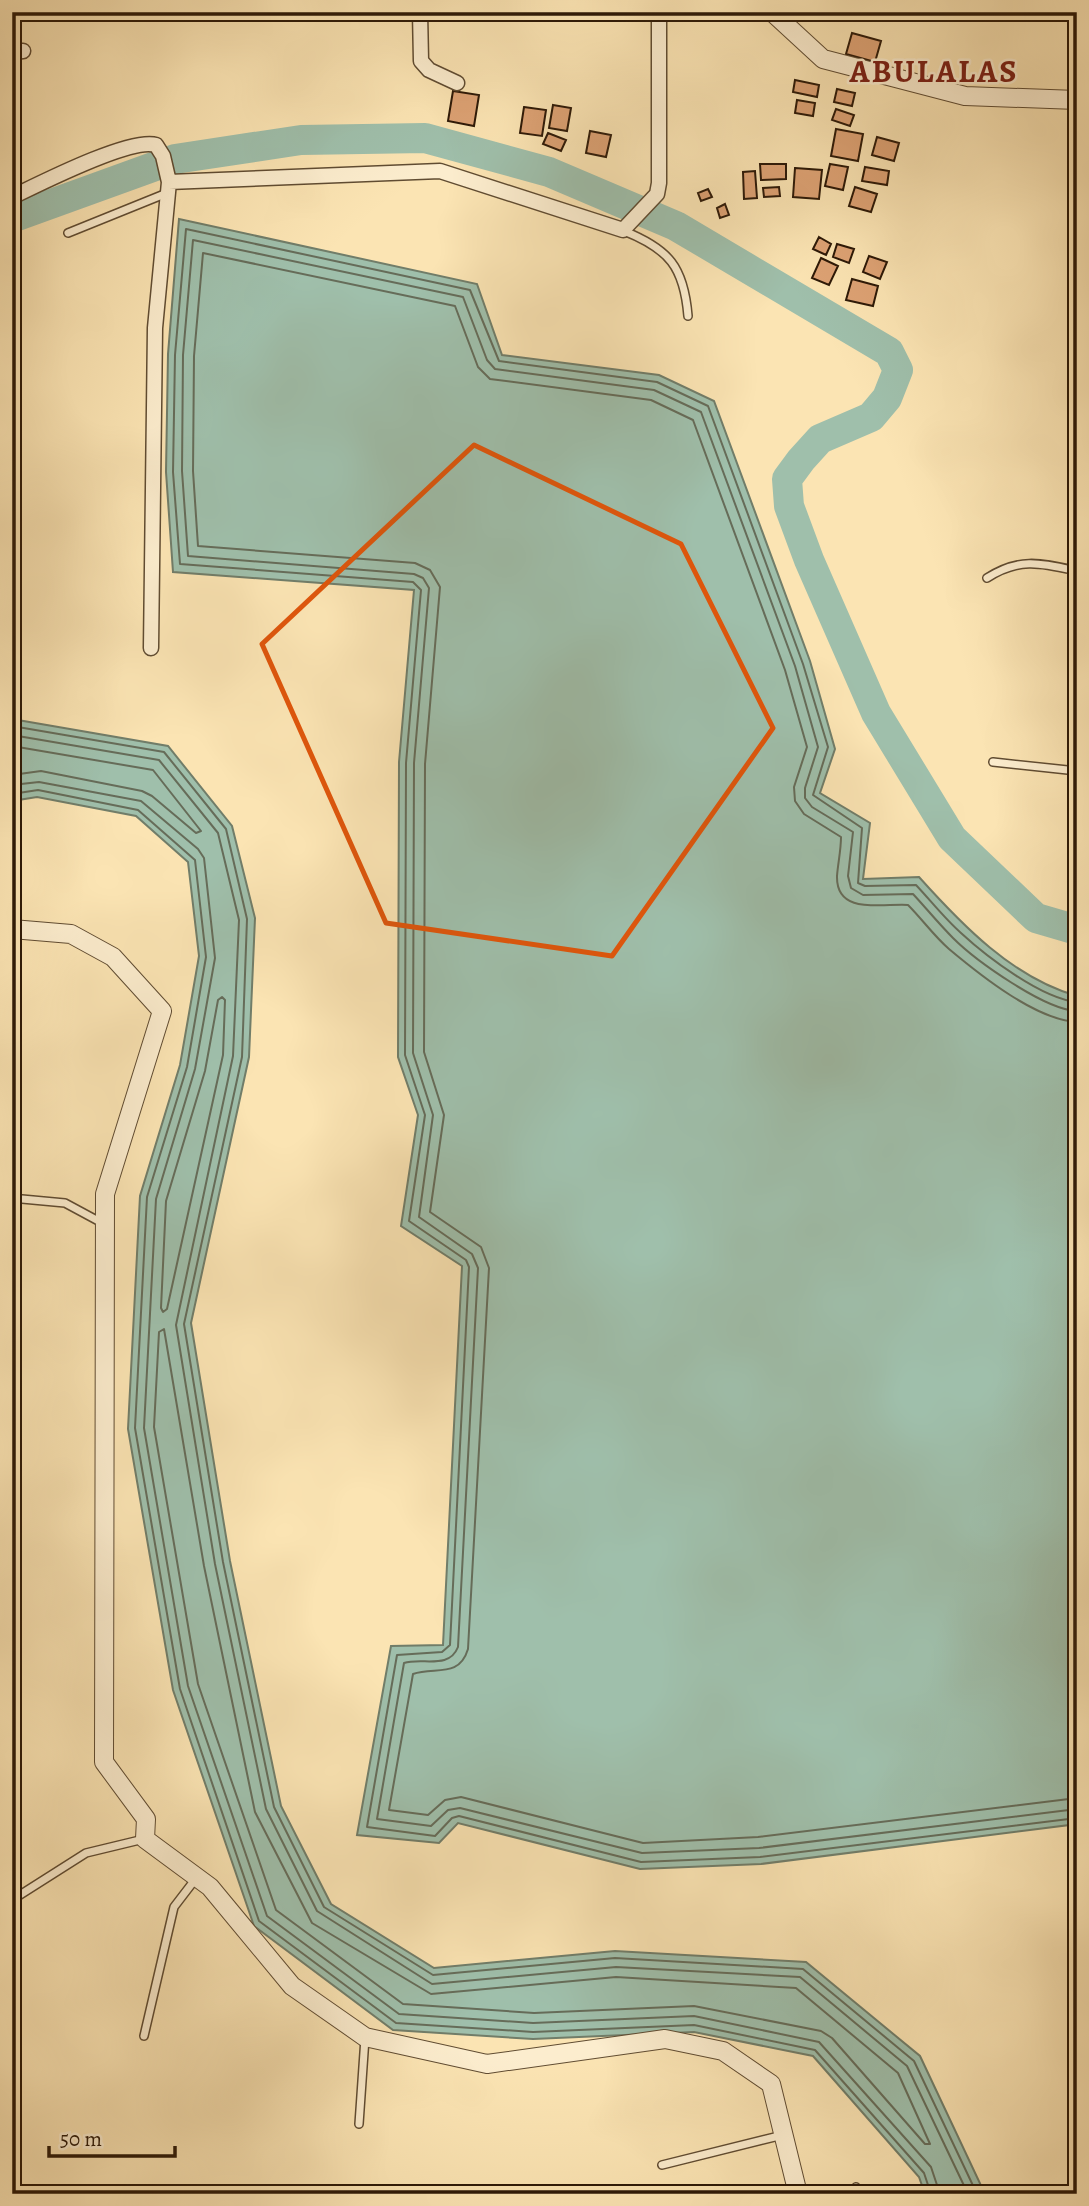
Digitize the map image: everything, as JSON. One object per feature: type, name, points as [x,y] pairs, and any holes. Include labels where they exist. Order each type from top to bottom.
[{"type":"street","points":[[420,12],[421,61],[429,70],[457,83]]},
{"type":"street","points":[[167,175],[440,171],[623,230],[657,194],[659,12]]},
{"type":"street","points":[[772,12],[822,59],[965,96],[1077,100]]},
{"type":"street","points":[[12,197],[76,167],[150,143],[156,145],[167,175],[155,328],[151,648]]},
{"type":"street","points":[[12,929],[71,934],[113,957],[162,1011],[105,1194],[104,1762],[146,1819],[145,1839],[210,1887],[292,1986],[365,2037],[487,2064],[664,2039],[723,2051],[771,2084],[798,2194]]},
{"type":"lane","points":[[68,233],[167,175]]},
{"type":"lane","points":[[623,230],[664,251],[686,291],[688,316]]},
{"type":"lane","points":[[987,578],[1006,566],[1024,563],[1077,571]]},
{"type":"lane","points":[[993,762],[1077,771]]},
{"type":"lane","points":[[22,1199],[65,1203],[105,1224]]},
{"type":"lane","points":[[12,1900],[86,1853],[145,1839]]},
{"type":"lane","points":[[144,2036],[174,1907],[197,1877]]},
{"type":"lane","points":[[359,2124],[365,2037]]},
{"type":"lane","points":[[662,2165],[783,2135]]},
{"type":"highlighted area","points":[[474,445],[681,544],[773,728],[612,956],[386,923],[262,644]]},
{"type":"water","points":[[179,219],[477,284],[502,355],[659,375],[714,401],[810,661],[835,749],[820,793],[870,823],[863,879],[919,877],[990,948],[1031,977],[1077,996],[1077,1824],[761,1864],[640,1869],[458,1823],[439,1843],[357,1835],[391,1646],[443,1645],[462,1266],[401,1226],[418,1115],[398,1057],[399,762],[414,590],[173,572],[166,472],[168,354]]},
{"type":"water","points":[[12,719],[168,746],[232,826],[255,918],[249,1057],[191,1323],[230,1561],[281,1806],[331,1904],[434,1968],[615,1951],[806,1962],[920,2056],[985,2194],[925,2194],[919,2177],[813,2056],[694,2032],[533,2039],[393,2030],[254,1926],[173,1690],[128,1429],[140,1196],[180,1065],[199,956],[188,862],[136,816],[37,797],[12,801]]},
{"type":"building","points":[[852,33],[881,41],[875,62],[846,54]]},
{"type":"building","points":[[795,80],[819,85],[817,97],[793,92]]},
{"type":"building","points":[[837,89],[855,93],[852,106],[834,102]]},
{"type":"building","points":[[453,91],[479,95],[474,126],[448,121]]},
{"type":"building","points":[[797,100],[815,103],[813,116],[795,113]]},
{"type":"building","points":[[553,105],[571,108],[567,131],[549,128]]},
{"type":"building","points":[[524,107],[546,110],[542,136],[520,133]]},
{"type":"building","points":[[836,109],[854,115],[850,126],[832,120]]},
{"type":"building","points":[[836,129],[863,134],[858,161],[831,156]]},
{"type":"building","points":[[590,131],[611,135],[606,157],[586,153]]},
{"type":"building","points":[[548,133],[566,140],[561,151],[543,144]]},
{"type":"building","points":[[877,137],[899,143],[894,161],[872,155]]},
{"type":"building","points":[[760,164],[786,164],[786,179],[761,180]]},
{"type":"building","points":[[830,164],[848,167],[843,190],[825,186]]},
{"type":"building","points":[[865,167],[889,171],[887,185],[862,181]]},
{"type":"building","points":[[795,168],[822,170],[819,199],[793,197]]},
{"type":"building","points":[[755,171],[757,198],[744,199],[743,172]]},
{"type":"building","points":[[779,187],[780,196],[764,197],[763,188]]},
{"type":"building","points":[[855,187],[877,194],[871,212],[849,206]]},
{"type":"building","points":[[708,189],[712,197],[701,201],[698,193]]},
{"type":"building","points":[[725,204],[729,215],[720,218],[717,208]]},
{"type":"building","points":[[819,237],[831,244],[826,255],[813,249]]},
{"type":"building","points":[[837,244],[854,249],[849,263],[833,257]]},
{"type":"building","points":[[869,256],[887,262],[880,279],[863,272]]},
{"type":"building","points":[[821,258],[838,266],[829,285],[812,278]]},
{"type":"building","points":[[852,279],[878,286],[873,306],[846,300]]},
{"type":"waterway","points":[[12,218],[175,159],[301,140],[425,138],[549,172],[676,226],[889,352],[898,370],[887,398],[871,417],[820,439],[787,479],[789,506],[809,560],[876,713],[952,838],[1036,918],[1077,930]]},
{"type":"district","name":"ABULALAS","points":[[934,71]]}]
